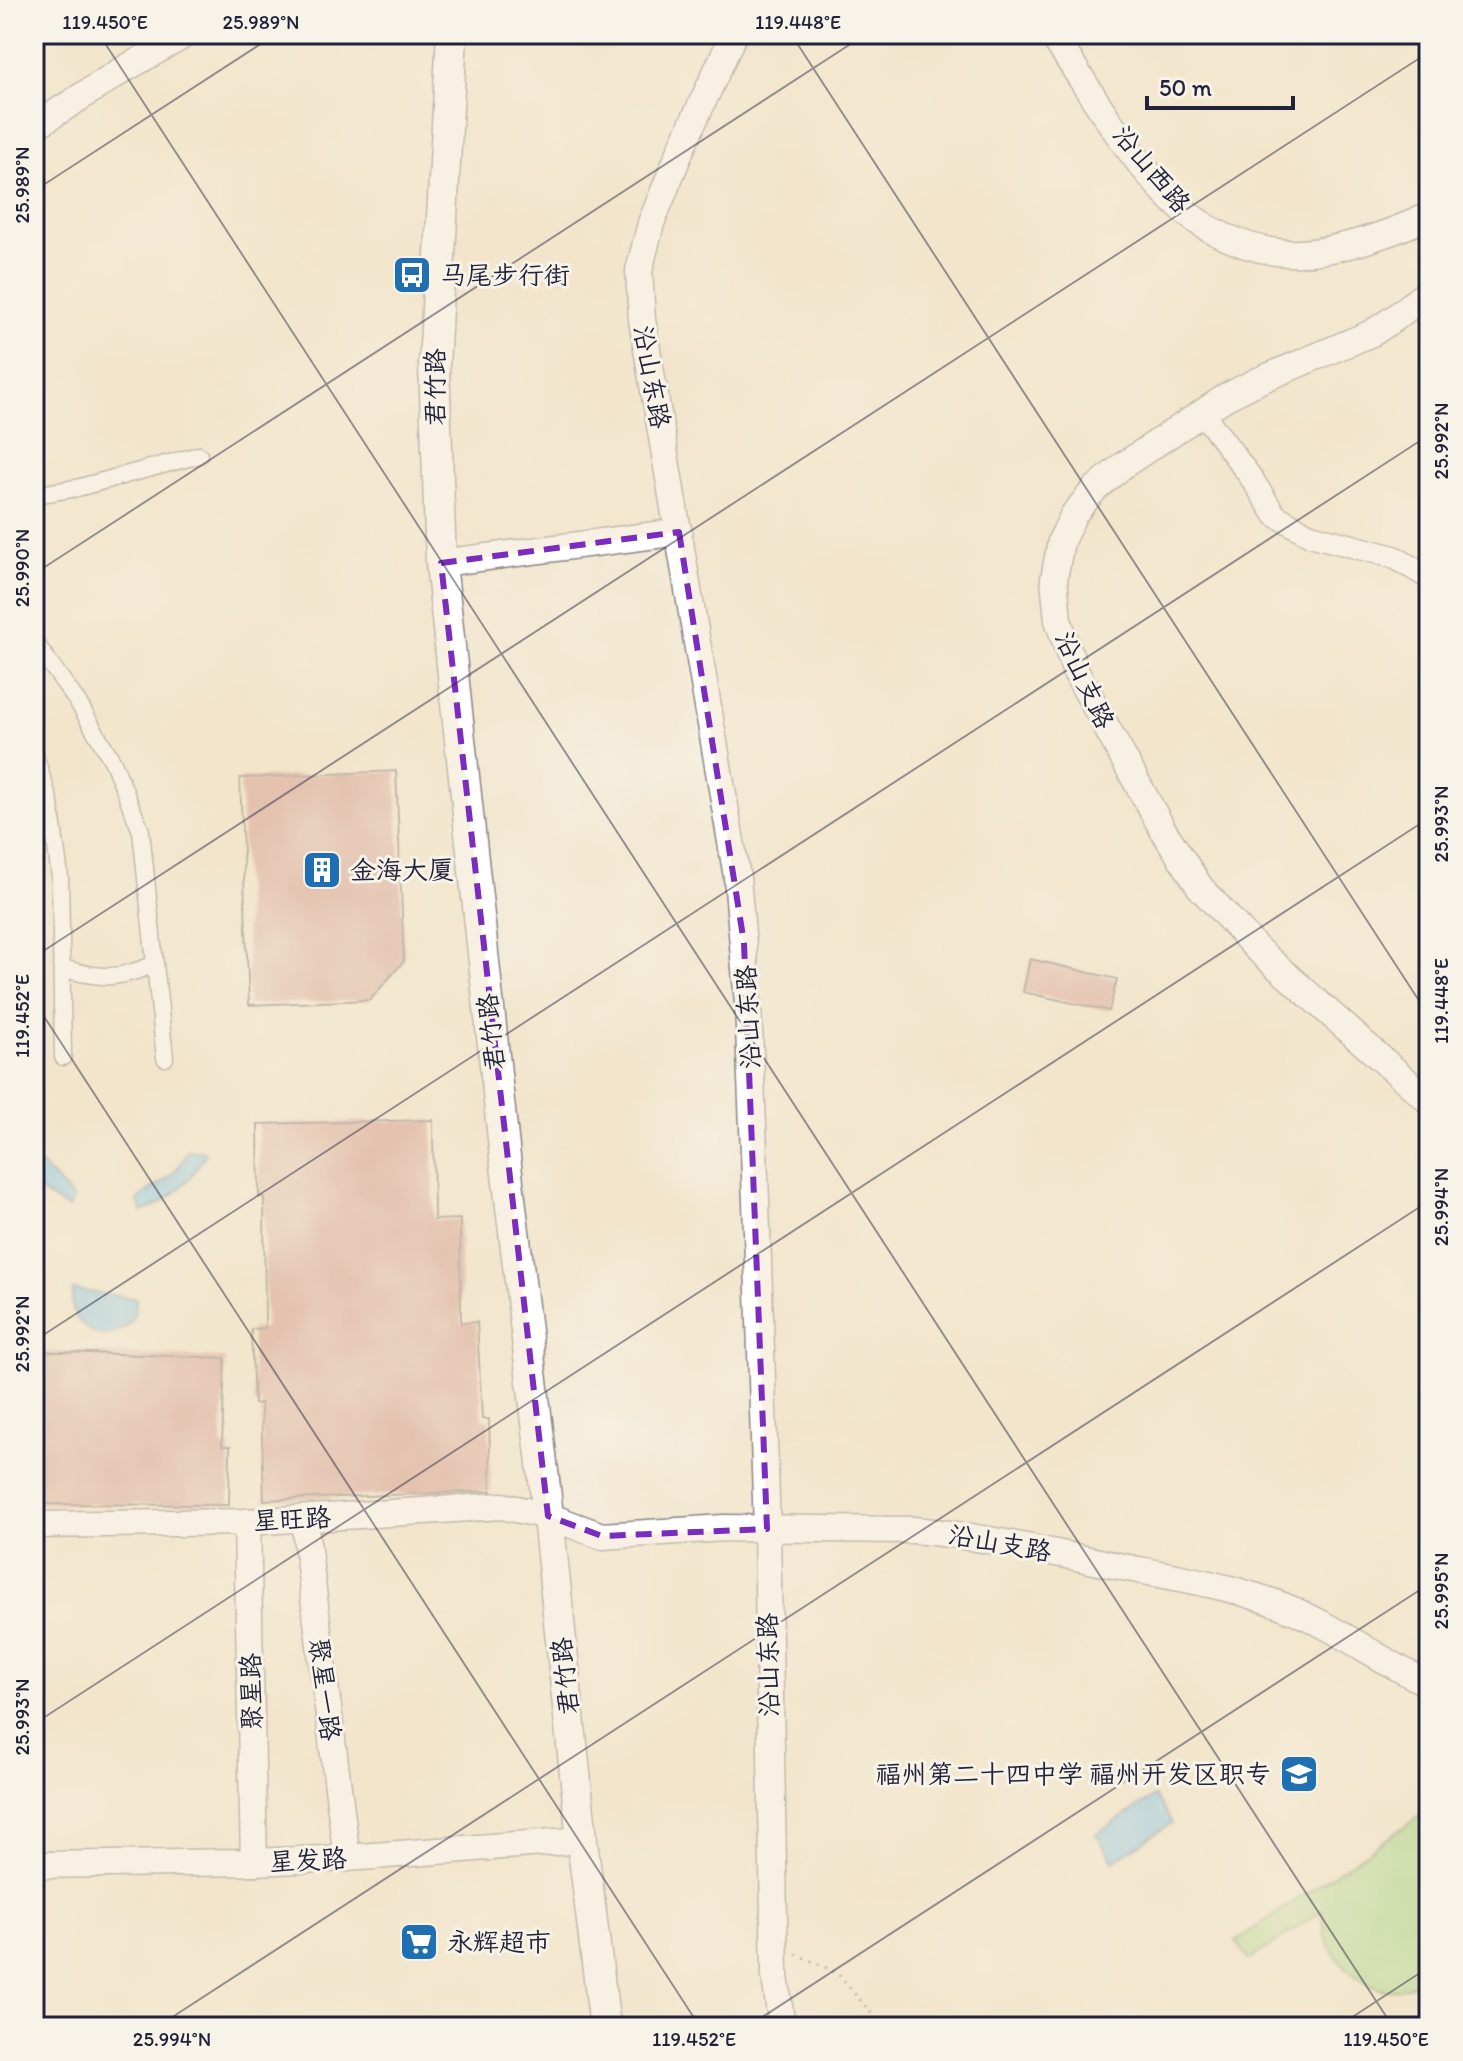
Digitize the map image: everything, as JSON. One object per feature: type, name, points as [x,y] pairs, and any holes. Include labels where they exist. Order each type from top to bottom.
[{"type":"main road","name":"君竹路","points":[[452,34],[434,365],[441,563],[505,1157],[605,2027]]},
{"type":"street","points":[[34,127],[186,34]]},
{"type":"street","name":"沿山东路","points":[[734,34],[661,195],[639,271],[642,320],[737,877],[744,943],[767,1529],[775,1976],[782,2027]]},
{"type":"street","name":"沿山西路","points":[[1052,34],[1122,138],[1160,186],[1184,210],[1221,234],[1257,248],[1298,253],[1330,249],[1367,239],[1429,216]]},
{"type":"street","name":"沿山支路","points":[[1429,291],[1372,333],[1258,381],[1202,412],[1106,479],[1087,496],[1074,514],[1061,541],[1055,566],[1055,608],[1061,633],[1081,683],[1163,830],[1200,887],[1256,948],[1429,1101]]},
{"type":"street","points":[[1202,412],[1275,515],[1310,535],[1394,557],[1429,578]]},
{"type":"street","points":[[34,495],[77,488],[199,455]]},
{"type":"street","points":[[441,563],[679,532]]},
{"type":"street","points":[[34,641],[79,704],[113,762],[141,831],[165,1058]]},
{"type":"street","points":[[34,752],[50,803],[60,877],[63,1057]]},
{"type":"street","points":[[62,968],[109,978],[155,964]]},
{"type":"street","name":"星旺路","points":[[34,1525],[247,1522],[502,1506],[548,1516]]},
{"type":"street","name":"沿山支路","points":[[548,1516],[602,1536],[724,1528],[913,1530],[967,1536],[1194,1581],[1274,1602],[1321,1624],[1429,1684]]},
{"type":"street","name":"聚星一路","points":[[304,1519],[347,1858]]},
{"type":"street","name":"聚星路","points":[[247,1522],[254,1862]]},
{"type":"street","name":"星发路","points":[[34,1865],[347,1858],[582,1840]]},
{"type":"path","points":[[774,1945],[837,1973],[883,2027]]},
{"type":"highlighted area","points":[[679,532],[744,943],[767,1529],[602,1536],[548,1516],[441,563]]},
{"type":"green space","points":[[1429,1810],[1429,1973],[1396,1990],[1374,1987],[1363,1981],[1343,1964],[1329,1945],[1324,1932],[1323,1910],[1249,1960],[1236,1941]]},
{"type":"water","points":[[188,1150],[206,1152],[180,1188],[142,1212],[138,1200],[175,1171]]},
{"type":"water","points":[[34,1157],[73,1200],[69,1208],[34,1185]]},
{"type":"water","points":[[73,1290],[136,1298],[132,1320],[113,1333],[92,1332],[77,1317],[72,1303]]},
{"type":"water","points":[[1155,1796],[1172,1823],[1113,1861],[1096,1834]]},
{"type":"building","name":"金海大厦","points":[[396,771],[404,961],[370,1000],[249,1005],[240,778]]},
{"type":"building","points":[[1030,959],[1117,979],[1109,1011],[1023,992]]},
{"type":"building","points":[[433,1120],[434,1220],[460,1219],[461,1323],[477,1322],[482,1419],[489,1419],[491,1491],[264,1500],[261,1403],[254,1404],[251,1329],[265,1328],[264,1197],[259,1197],[258,1124]]},
{"type":"building","points":[[34,1351],[225,1358],[222,1446],[230,1446],[229,1505],[34,1504]]},
{"type":"place","name":"马尾步行街","points":[[412,275]]},
{"type":"place","name":"金海大厦","points":[[322,870]]},
{"type":"place","name":"福州第二十四中学 福州开发区职专","points":[[1299,1774]]},
{"type":"place","name":"永辉超市","points":[[419,1942]]}]
